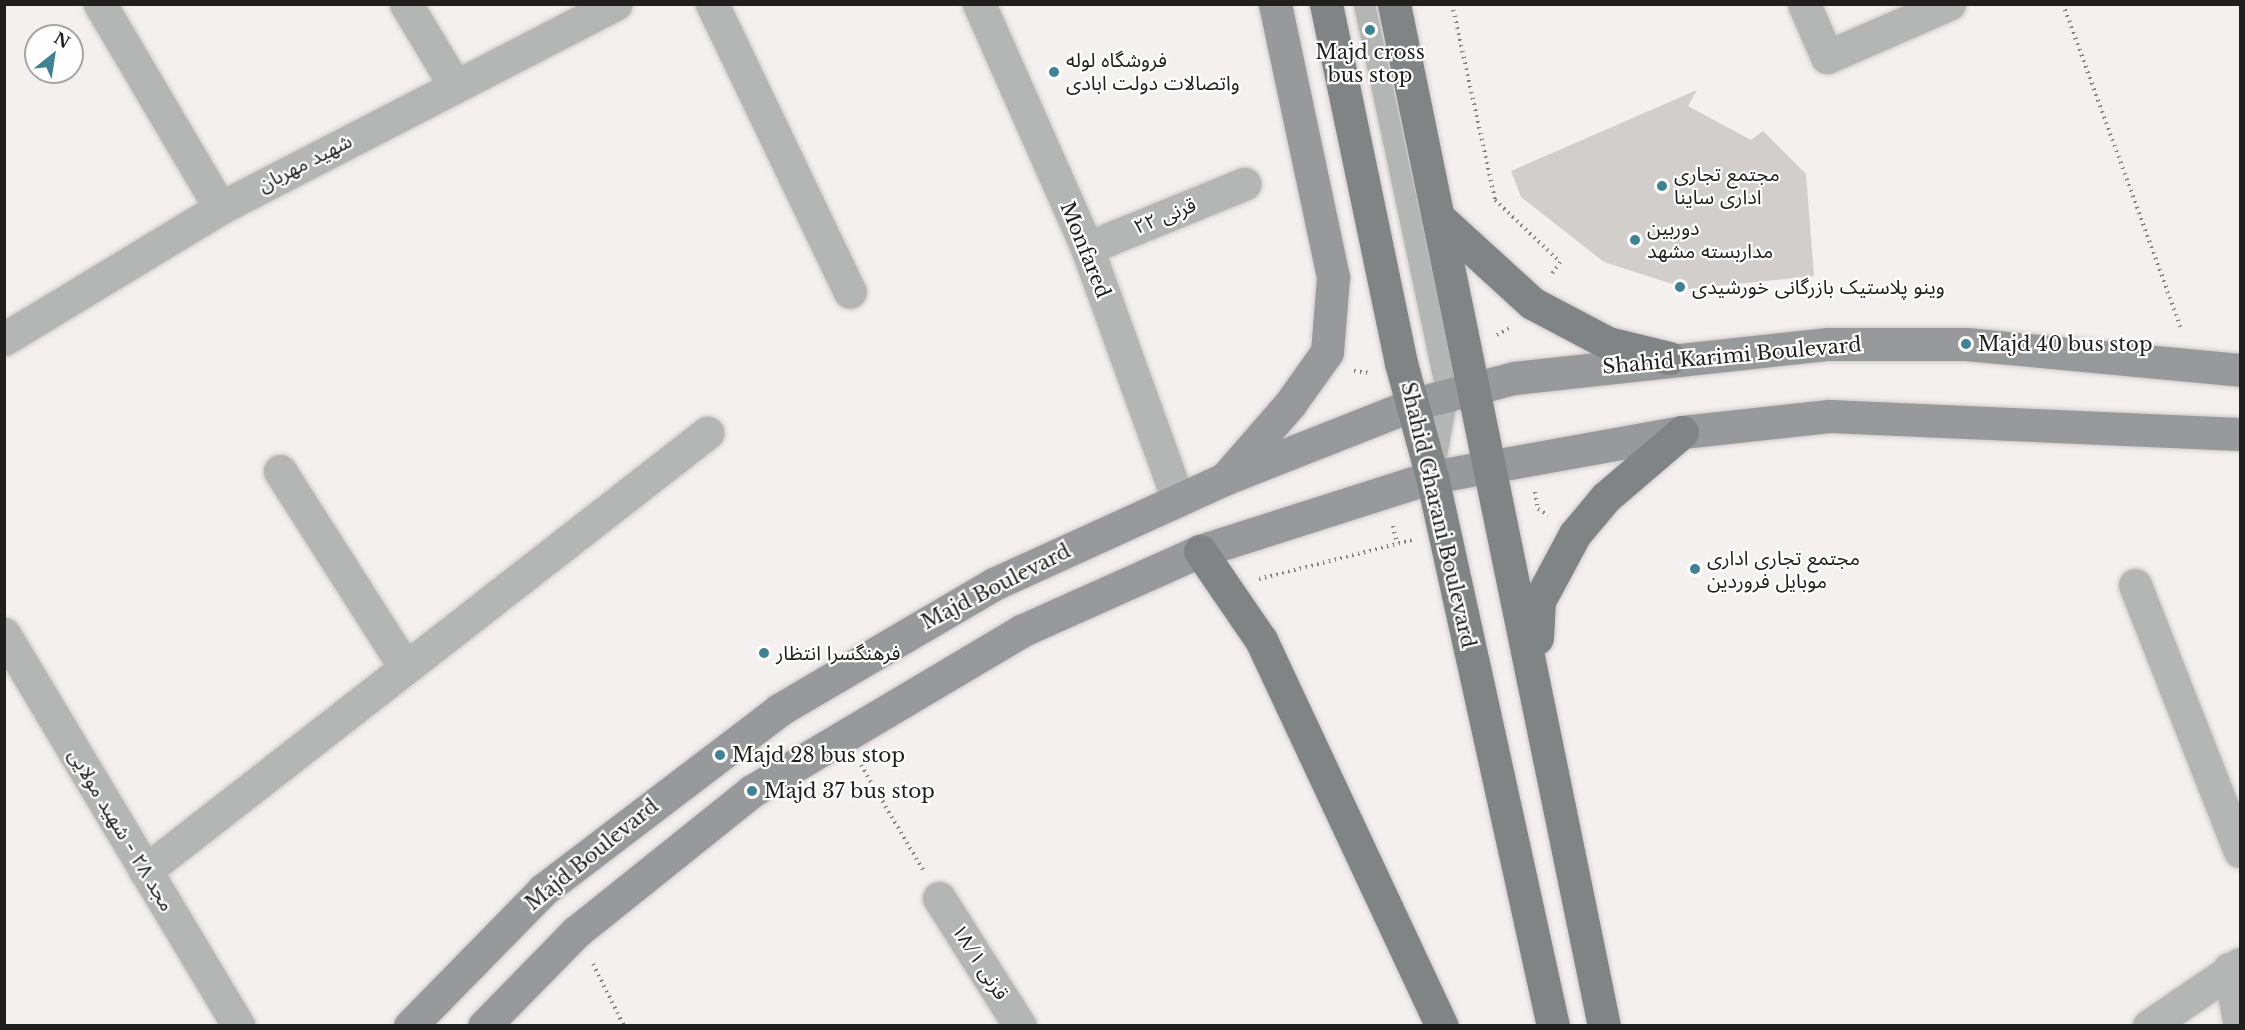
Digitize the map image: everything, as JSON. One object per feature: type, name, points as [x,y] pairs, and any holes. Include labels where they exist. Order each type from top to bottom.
[{"type":"main road","points":[[1224,479],[1290,405],[1327,352],[1333,277],[1275,4]]},
{"type":"main road","name":"Shahid Gharani Boulevard","points":[[1326,4],[1553,1026]]},
{"type":"main road","points":[[1394,4],[1440,219],[1461,392],[1491,464],[1604,1026]]},
{"type":"main road","points":[[1440,219],[1532,303],[1608,343],[1669,358]]},
{"type":"main road","name":"Shahid Karimi Boulevard","points":[[1461,392],[1669,358],[1828,344],[1966,344],[2196,369],[2241,370]]},
{"type":"main road","name":"Majd Boulevard","points":[[410,1026],[543,890],[779,710],[994,584],[1224,479],[1414,404],[1461,392]]},
{"type":"main road","points":[[484,1026],[576,932],[752,791],[843,733],[1021,631],[1200,551],[1432,477],[1491,464],[1682,432],[1829,416],[2241,434]]},
{"type":"main road","points":[[1535,676],[1539,601],[1575,534],[1606,497],[1682,432]]},
{"type":"main road","points":[[1200,551],[1228,587],[1261,640],[1442,1026]]},
{"type":"street","points":[[100,4],[220,208]]},
{"type":"street","points":[[406,4],[455,86]]},
{"type":"street","name":"شهید مهربان","points":[[4,339],[220,208],[615,4]]},
{"type":"street","points":[[712,4],[850,292]]},
{"type":"street","name":"Monfared","points":[[979,4],[1087,248],[1178,500]]},
{"type":"street","points":[[1804,4],[1827,57],[1949,4]]},
{"type":"street","name":"قرنی ۲۲","points":[[1087,248],[1244,184]]},
{"type":"street","points":[[145,871],[707,433]]},
{"type":"street","points":[[280,471],[405,667]]},
{"type":"street","points":[[2135,585],[2241,851]]},
{"type":"street","name":"مجد ۲۸ - شهید مولایی","points":[[4,634],[232,1018]]},
{"type":"street","name":"قرنی ۱۸/۱","points":[[939,898],[1020,1026]]},
{"type":"street","points":[[2149,1026],[2235,966],[2241,1025]]},
{"type":"lane","points":[[1364,4],[1461,392],[1432,477]]},
{"type":"path","points":[[1452,4],[1495,200],[1560,262]]},
{"type":"path","points":[[2062,4],[2196,369]]},
{"type":"path","points":[[1503,518],[1538,509]]},
{"type":"path","points":[[1228,587],[1444,532]]},
{"type":"path","points":[[843,733],[939,898]]},
{"type":"path","points":[[576,932],[624,1026]]},
{"type":"building","name":"مجتمع تجاری اداری ساینا","points":[[1697,90],[1688,106],[1751,140],[1763,131],[1806,174],[1814,276],[1688,289],[1604,262],[1521,197],[1511,171]]},
{"type":"place","name":"Majd cross bus stop","points":[[1370,30]]},
{"type":"place","name":"فروشگاه لوله واتصالات دولت ابادی","points":[[1054,72]]},
{"type":"place","name":"مجتمع تجاری اداری ساینا","points":[[1662,186]]},
{"type":"place","name":"دوربین مداربسته مشهد","points":[[1635,240]]},
{"type":"place","name":"وینو پلاستیک بازرگانی خورشیدی","points":[[1680,287]]},
{"type":"place","name":"Majd 40 bus stop","points":[[1966,344]]},
{"type":"place","name":"مجتمع تجاری اداری موبایل فروردین","points":[[1695,569]]},
{"type":"place","name":"فرهنگسرا انتظار","points":[[764,653]]},
{"type":"place","name":"Majd 28 bus stop","points":[[720,755]]},
{"type":"place","name":"Majd 37 bus stop","points":[[752,791]]}]
